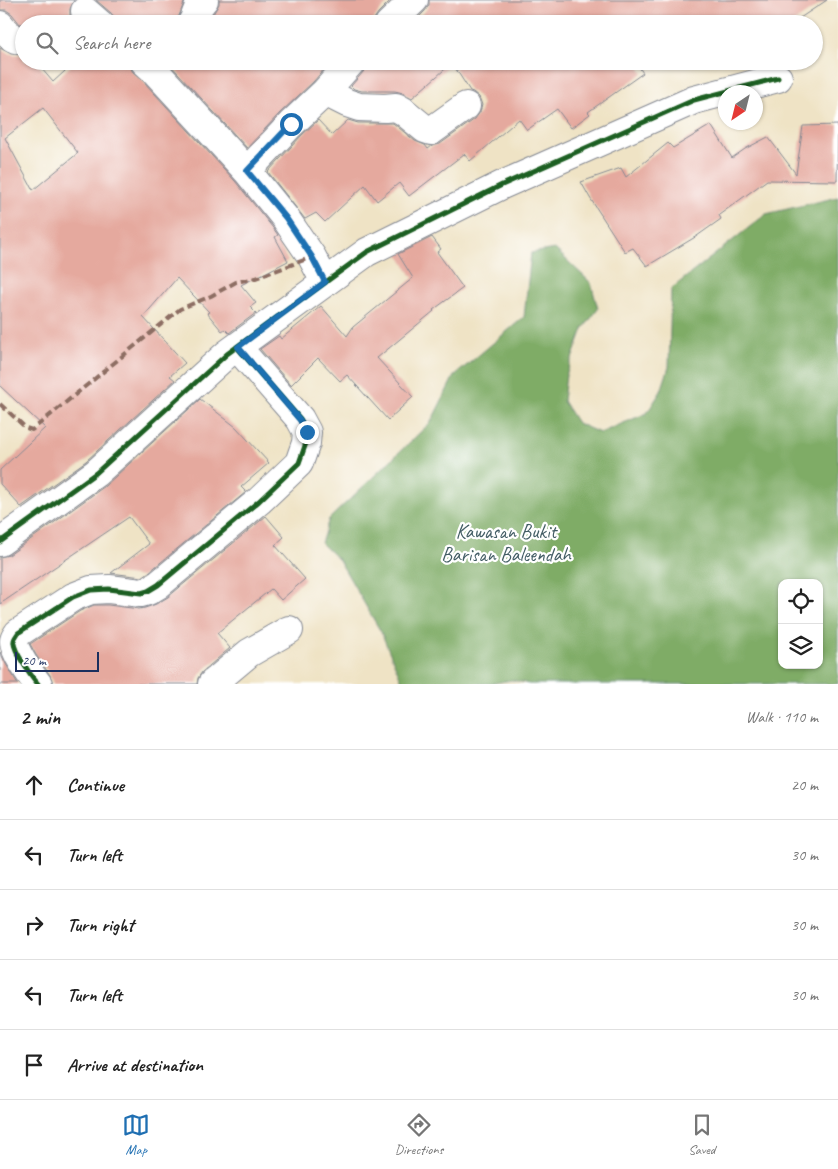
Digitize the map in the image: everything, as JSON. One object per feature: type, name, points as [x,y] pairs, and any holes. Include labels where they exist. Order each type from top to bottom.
[{"type":"street","points":[[196,15],[198,5],[204,0]]},
{"type":"street","points":[[398,15],[414,0]]},
{"type":"street","points":[[0,25],[15,39]]},
{"type":"street","points":[[158,70],[286,218],[312,257],[325,282]]},
{"type":"street","points":[[247,171],[344,70]]},
{"type":"street","points":[[0,542],[96,472],[227,354],[367,252],[502,185],[694,100],[778,78]]},
{"type":"street","points":[[325,92],[359,107],[396,107],[403,110],[425,129],[432,131],[466,106]]},
{"type":"street","points":[[38,684],[29,673],[14,646],[14,640],[18,633],[72,597],[91,590],[109,588],[141,593],[158,585],[259,502],[299,463],[306,443],[307,432],[300,420],[238,347]]},
{"type":"street","points":[[212,684],[249,653],[289,630]]},
{"type":"green space","name":"Kawasan Bukit Barisan Baleendah","points":[[838,197],[838,684],[529,684],[512,680],[489,684],[403,684],[381,632],[339,560],[321,543],[329,519],[431,422],[454,376],[524,317],[531,253],[555,249],[591,283],[598,309],[583,329],[566,375],[563,401],[577,423],[600,433],[647,413],[661,391],[669,367],[671,289],[766,214]]},
{"type":"building","points":[[0,0],[74,0],[70,9],[70,15],[15,15],[15,18],[6,10],[0,10]]},
{"type":"building","points":[[96,0],[185,0],[179,15],[113,15]]},
{"type":"building","points":[[219,0],[391,0],[377,15],[213,15],[219,4]]},
{"type":"building","points":[[429,0],[827,0],[804,15],[421,15],[429,5]]},
{"type":"building","points":[[0,48],[15,54],[15,70],[43,70],[53,82],[66,70],[132,70],[235,181],[278,235],[275,237],[288,261],[241,285],[256,303],[250,307],[256,313],[229,333],[225,329],[222,331],[207,313],[209,312],[177,278],[143,317],[185,363],[170,376],[175,380],[86,461],[21,507],[0,484],[0,470],[45,428],[0,386]],"holes":[[[43,108],[78,153],[33,190],[5,138]]]},
{"type":"building","points":[[175,70],[323,70],[314,81],[247,148]]},
{"type":"building","points":[[444,70],[412,98],[395,91],[362,91],[354,89],[351,86],[364,71]]},
{"type":"building","points":[[456,70],[641,70],[643,73],[588,112],[590,114],[571,128],[557,109],[527,130],[519,119],[470,161],[464,154],[409,196],[399,183],[377,201],[365,185],[325,222],[316,213],[305,219],[268,172],[318,120],[332,135],[348,120],[358,123],[393,123],[428,149],[440,144],[475,119],[482,105],[479,97],[470,91]]},
{"type":"building","points":[[711,125],[732,158],[768,137],[796,174],[803,126],[838,125],[837,181],[767,180],[719,215],[721,219],[647,266],[633,248],[625,252],[581,182],[621,168],[626,177],[668,143],[673,148]]},
{"type":"building","points":[[432,237],[441,249],[437,252],[463,288],[433,310],[377,358],[413,397],[388,420],[347,375],[340,381],[318,358],[291,385],[260,349],[279,336],[281,339],[321,306],[347,336],[353,327],[413,278],[398,254]]},
{"type":"building","points":[[200,399],[236,427],[269,463],[241,487],[246,492],[142,577],[111,573],[149,544],[129,517],[0,604],[0,557],[9,555],[105,486]]},
{"type":"building","points":[[266,516],[284,537],[275,545],[305,579],[281,600],[271,589],[217,633],[230,648],[202,672],[197,684],[53,684],[50,675],[30,644],[80,611],[94,605],[139,609],[156,604],[168,597]]},
{"type":"building","points":[[0,652],[6,664],[18,684],[0,684]]},
{"type":"marked path","points":[[0,404],[26,428],[32,430],[180,309],[211,296],[236,282],[256,278],[312,257]]},
{"type":"cycle path","points":[[0,542],[96,473],[227,354],[367,252],[502,185],[694,100],[778,78]]},
{"type":"cycle path","points":[[38,684],[23,663],[14,645],[18,633],[73,597],[91,590],[109,589],[141,593],[158,585],[259,501],[299,463],[306,443],[307,432],[300,419],[237,347]]},
{"type":"route","points":[[291,124],[247,171],[286,218],[312,257],[325,282],[238,347],[300,420],[307,432]]}]
